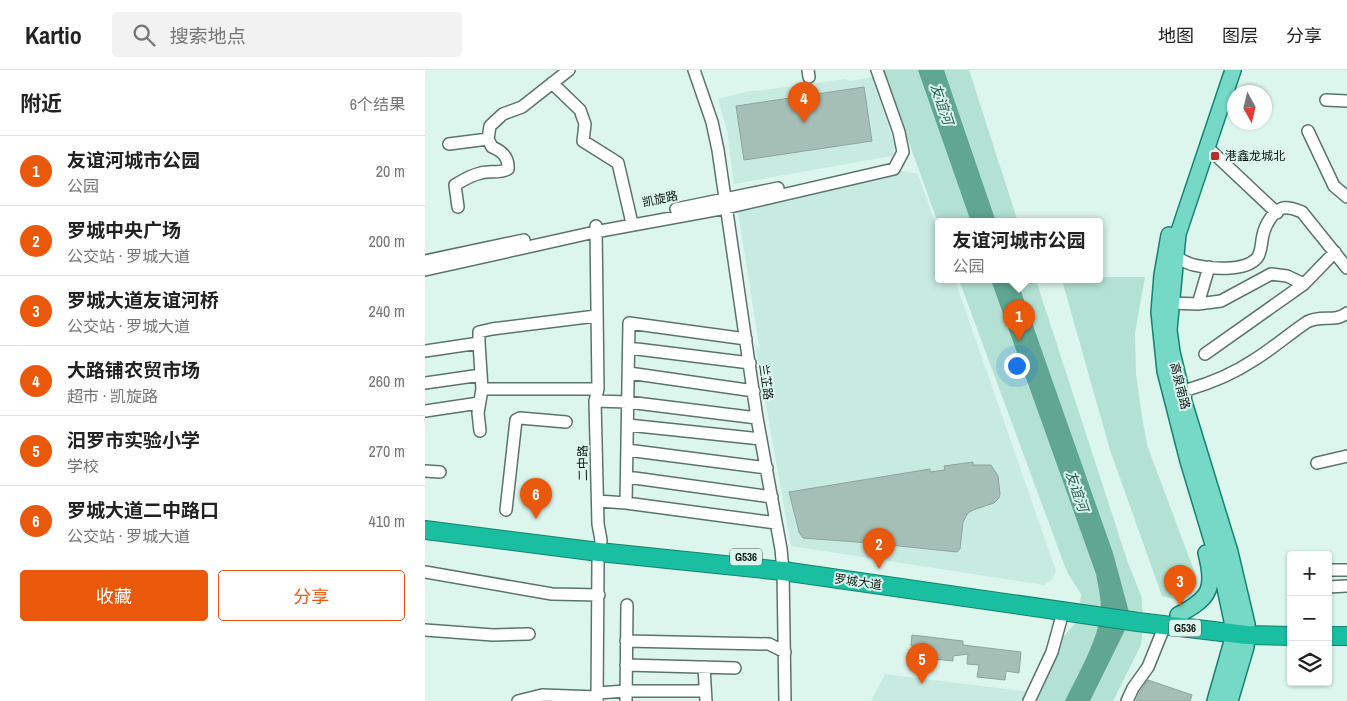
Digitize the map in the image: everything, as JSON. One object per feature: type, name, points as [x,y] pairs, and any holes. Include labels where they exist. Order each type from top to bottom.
[{"type":"highway","name":"罗城大道","points":[[425,521],[600,546]]},
{"type":"highway","name":"罗城大道","points":[[425,530],[600,546],[782,566],[1065,608],[1240,628],[1287,635]]},
{"type":"highway","name":"罗城大道","points":[[1240,628],[1287,625]]},
{"type":"highway","points":[[1332,625],[1347,625]]},
{"type":"highway","points":[[1332,636],[1347,636]]},
{"type":"main road","name":"高泉南路","points":[[1215,701],[1229,653],[1240,628],[1188,461],[1165,371],[1159,312],[1162,275],[1169,233],[1224,70]]},
{"type":"main road","name":"高泉南路","points":[[1230,701],[1244,654],[1229,552],[1184,402],[1171,352],[1169,330],[1178,234],[1233,70]]},
{"type":"main road","points":[[1171,620],[1198,604],[1207,593],[1212,579],[1203,537],[1191,498],[1188,461]]},
{"type":"street","points":[[458,207],[455,186],[463,180],[482,172],[503,172],[508,168],[505,156],[499,149],[492,146],[488,139],[490,126],[503,114],[522,106],[569,70]]},
{"type":"street","name":"兰芷路","points":[[694,70],[712,122],[718,150],[757,418],[781,549],[785,701]]},
{"type":"street","name":"凯旋路","points":[[425,261],[595,228],[631,219],[725,204],[899,162],[903,152],[899,132],[877,70]]},
{"type":"street","points":[[552,83],[580,110],[585,124],[583,141],[618,163],[631,219]]},
{"type":"street","points":[[1326,100],[1347,101]]},
{"type":"street","points":[[1308,130],[1334,186],[1347,197]]},
{"type":"street","points":[[449,144],[488,139]]},
{"type":"street","points":[[1207,147],[1277,213]]},
{"type":"street","points":[[425,270],[595,228],[725,204]]},
{"type":"street","points":[[1176,258],[1193,265],[1222,269],[1251,263],[1258,257],[1268,222],[1284,208],[1293,208],[1302,212],[1347,268]]},
{"type":"street","name":"二中路","points":[[595,228],[598,524],[600,546],[597,697]]},
{"type":"street","points":[[1205,354],[1304,284],[1335,252]]},
{"type":"street","points":[[1198,304],[1209,267]]},
{"type":"street","points":[[1171,303],[1198,304],[1221,301],[1271,274],[1287,276],[1304,284]]},
{"type":"street","points":[[1184,402],[1187,390],[1215,382],[1254,360],[1309,321],[1324,317],[1340,318],[1347,313]]},
{"type":"street","points":[[480,431],[477,413],[481,389],[479,332],[596,316]]},
{"type":"street","points":[[626,502],[629,323],[746,339]]},
{"type":"street","points":[[425,350],[479,343]]},
{"type":"street","points":[[629,348],[749,363]]},
{"type":"street","points":[[629,372],[754,391]]},
{"type":"street","points":[[425,383],[481,375]]},
{"type":"street","points":[[481,389],[596,395],[628,402],[757,418]]},
{"type":"street","points":[[425,412],[479,403]]},
{"type":"street","points":[[506,510],[516,420],[520,418],[566,422]]},
{"type":"street","points":[[627,425],[761,439]]},
{"type":"street","points":[[627,450],[767,468]]},
{"type":"street","points":[[1317,463],[1347,456]]},
{"type":"street","points":[[425,471],[440,472]]},
{"type":"street","points":[[627,478],[772,497]]},
{"type":"street","points":[[598,501],[626,502],[776,523]]},
{"type":"street","points":[[1332,570],[1347,570]]},
{"type":"street","points":[[425,572],[552,594],[599,595]]},
{"type":"street","points":[[1332,586],[1347,586]]},
{"type":"street","points":[[626,696],[627,605]]},
{"type":"street","points":[[1029,701],[1052,652],[1065,608]]},
{"type":"street","points":[[1127,701],[1133,688],[1148,667],[1171,620]]},
{"type":"street","points":[[425,630],[493,635],[529,634]]},
{"type":"street","points":[[626,641],[769,644],[785,652]]},
{"type":"street","points":[[626,665],[735,668]]},
{"type":"street","points":[[517,701],[542,698],[705,696],[704,667]]},
{"type":"shaded area","points":[[883,70],[969,70],[1017,218],[936,218]]},
{"type":"shaded area","points":[[873,77],[895,147],[892,156],[734,184],[727,131],[718,99],[754,90]]},
{"type":"shaded area","points":[[903,171],[918,174],[935,223],[935,283],[956,283],[1056,571],[1052,580],[1044,585],[791,546],[755,343],[760,351],[738,212],[741,207]]},
{"type":"shaded area","points":[[1103,277],[1145,277],[1135,333],[1136,374],[1147,445],[1196,576],[1197,585],[1189,598],[1177,600],[1162,596],[1110,450],[1063,283],[1103,283]]},
{"type":"shaded area","points":[[960,283],[1037,283],[1128,563],[1142,598],[1143,627],[1141,645],[1113,701],[1033,701],[1064,636],[1079,619],[1081,594],[1067,572]]},
{"type":"shaded area","points":[[885,674],[1031,692],[1027,701],[871,701]]},
{"type":"water","name":"友谊河","points":[[918,70],[944,70],[995,218],[970,218]]},
{"type":"water","name":"友谊河","points":[[992,283],[1018,283],[1113,553],[1129,612],[1124,632],[1090,701],[1065,701],[1087,656],[1100,620],[1101,605],[1096,574]]},
{"type":"building","points":[[864,87],[872,141],[744,160],[736,106]]},
{"type":"building","points":[[973,462],[973,465],[991,465],[998,476],[1000,494],[994,503],[968,513],[963,522],[960,549],[957,552],[803,538],[799,532],[789,492],[930,469],[930,472],[945,470],[944,466]]},
{"type":"building","points":[[912,635],[963,641],[963,645],[1021,652],[1019,673],[1006,671],[1005,680],[977,677],[979,665],[967,664],[968,654],[953,656],[953,661],[916,657],[915,646],[911,646]]},
{"type":"building","points":[[1148,680],[1192,695],[1190,701],[1136,701]]},
{"type":"place","name":"大路铺农贸市场","points":[[804,123]]},
{"type":"place","name":"港鑫龙城北","points":[[1215,156]]},
{"type":"place","name":"友谊河城市公园","points":[[1019,341]]},
{"type":"place","name":"罗城大道二中路口","points":[[536,519]]},
{"type":"place","name":"罗城中央广场","points":[[879,569]]},
{"type":"place","name":"罗城大道友谊河桥","points":[[1180,606]]},
{"type":"place","name":"汨罗市实验小学","points":[[922,684]]}]
